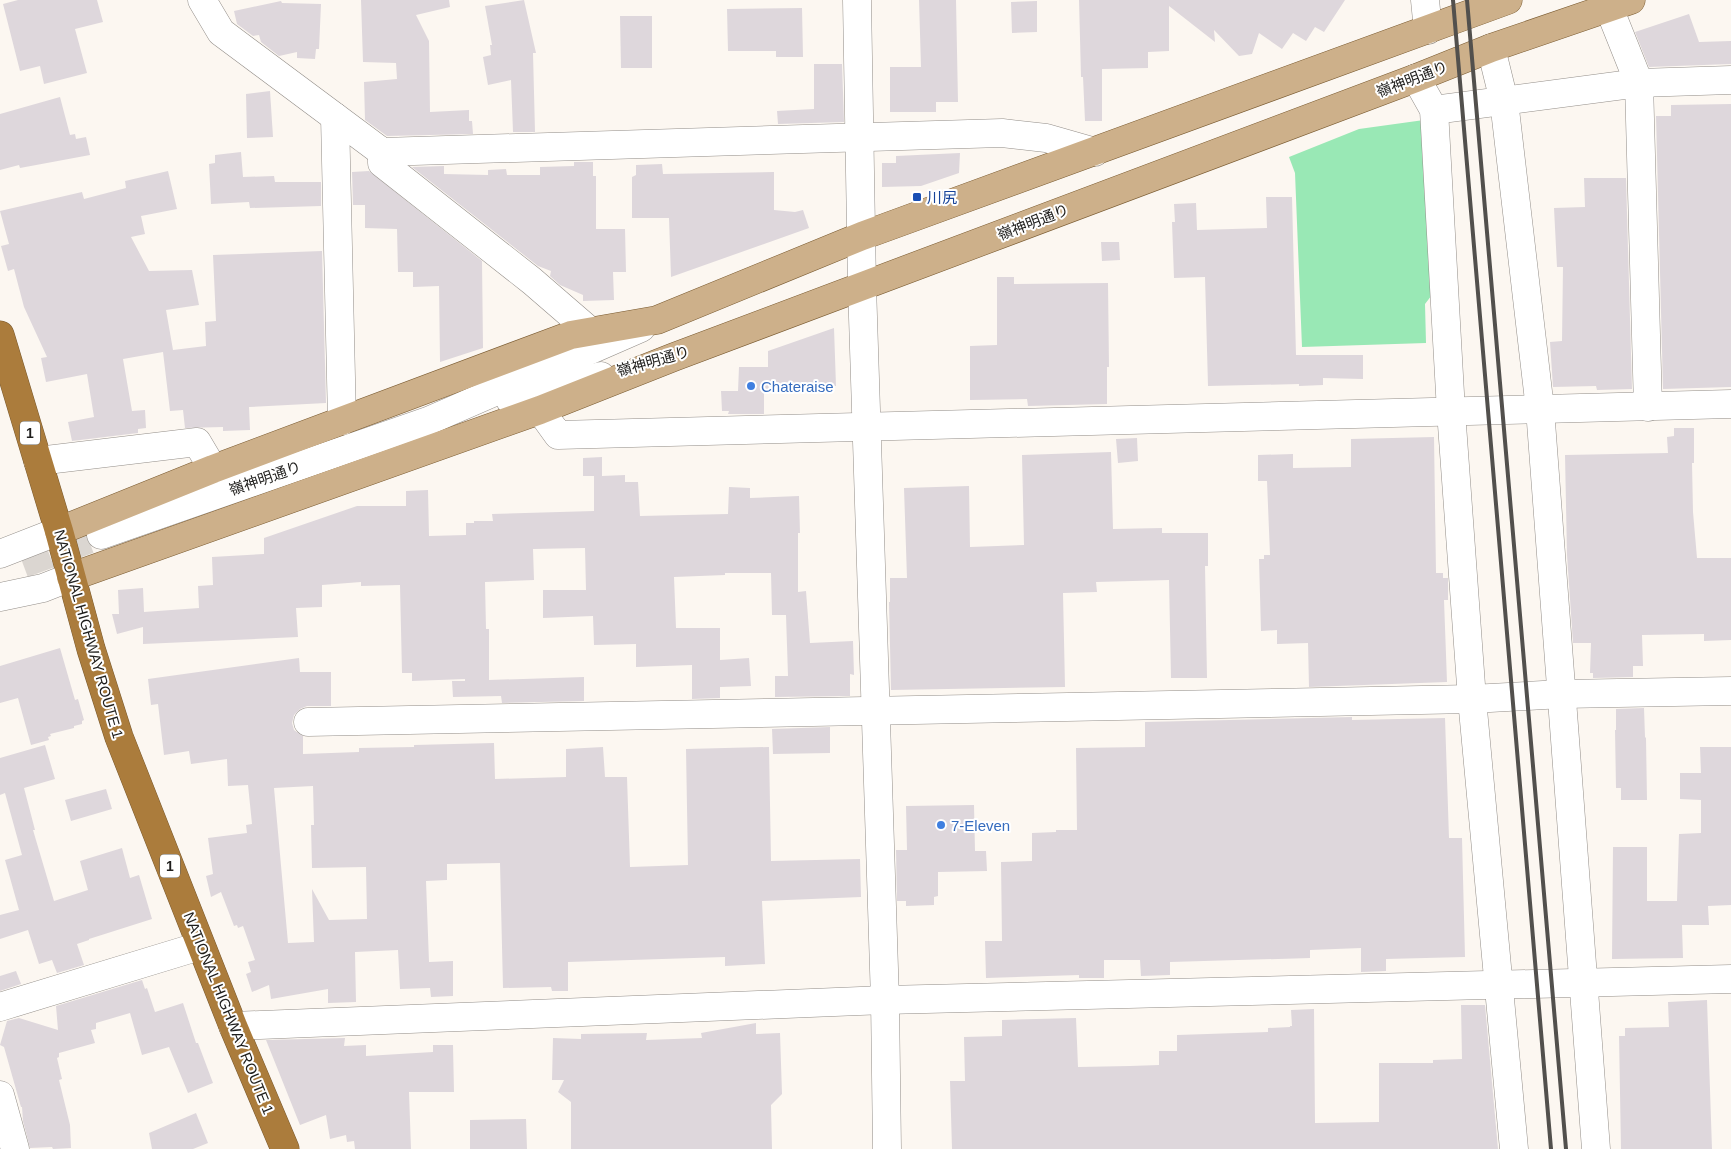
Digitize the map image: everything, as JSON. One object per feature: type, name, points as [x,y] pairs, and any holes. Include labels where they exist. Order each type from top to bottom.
[{"type":"highway","name":"NATIONAL HIGHWAY ROUTE 1","points":[[0,335],[59,531],[91,649],[119,737],[200,946],[285,1149]]},
{"type":"main road","name":"嶺神明通り","points":[[657,320],[862,236],[1508,0]]},
{"type":"main road","name":"嶺神明通り","points":[[674,357],[1416,78],[1491,48],[1620,4]]},
{"type":"main road","points":[[59,531],[213,469],[571,335],[657,320]]},
{"type":"main road","points":[[72,578],[540,410],[674,357]]},
{"type":"street","points":[[202,0],[220,32],[382,152],[1002,133],[1046,138],[1095,152]]},
{"type":"street","points":[[857,0],[862,286],[885,1000],[887,1149]]},
{"type":"street","points":[[1425,0],[1428,30]]},
{"type":"street","points":[[1620,4],[1639,83],[1648,407]]},
{"type":"street","points":[[1491,48],[1504,101],[1540,409],[1596,1149]]},
{"type":"street","points":[[1416,78],[1434,110],[1451,411],[1472,699],[1514,1149]]},
{"type":"street","points":[[1434,110],[1639,83],[1731,80]]},
{"type":"street","points":[[336,117],[342,421]]},
{"type":"street","points":[[382,152],[382,162],[532,282],[591,332]]},
{"type":"street","name":"嶺神明通り","points":[[101,535],[428,421],[657,320]]},
{"type":"street","name":"嶺神明通り","points":[[428,421],[674,357]]},
{"type":"street","points":[[540,410],[558,435],[1731,404]]},
{"type":"street","points":[[38,461],[197,442],[213,469]]},
{"type":"street","points":[[10,555],[59,531]]},
{"type":"street","points":[[0,597],[43,588],[72,578]]},
{"type":"street","points":[[0,618],[43,588]]},
{"type":"street","points":[[308,722],[1472,699],[1562,694],[1731,691]]},
{"type":"street","points":[[0,1007],[200,946]]},
{"type":"street","points":[[233,1026],[885,1000],[1731,979]]},
{"type":"street","points":[[0,1095],[15,1149]]},
{"type":"green space","points":[[1424,120],[1438,287],[1425,304],[1426,343],[1302,347],[1295,173],[1289,157],[1359,129]]},
{"type":"building","points":[[18,0],[97,0],[103,22],[75,29],[87,73],[44,84],[40,66],[20,71],[3,4]]},
{"type":"building","points":[[361,0],[449,0],[450,7],[416,15],[429,41],[430,112],[469,110],[469,121],[472,121],[473,134],[387,136],[365,120],[364,82],[397,79],[396,63],[363,62]]},
{"type":"building","points":[[524,0],[536,53],[533,53],[535,132],[513,132],[511,80],[488,85],[483,57],[491,55],[490,45],[492,45],[485,6]]},
{"type":"building","points":[[919,0],[956,0],[958,102],[936,102],[936,112],[890,112],[890,67],[921,67]]},
{"type":"building","points":[[1079,0],[1345,0],[1324,32],[1315,27],[1306,41],[1293,33],[1282,49],[1259,33],[1252,54],[1239,56],[1214,30],[1215,42],[1169,6],[1169,51],[1148,52],[1148,68],[1102,69],[1102,121],[1085,121],[1083,77],[1081,77]]},
{"type":"building","points":[[281,1],[282,3],[321,4],[319,49],[316,49],[315,59],[297,58],[297,52],[279,56],[261,42],[259,35],[253,36],[237,24],[234,11]]},
{"type":"building","points":[[1037,1],[1037,32],[1012,33],[1011,2]]},
{"type":"building","points":[[802,8],[803,57],[776,57],[776,51],[728,51],[727,9]]},
{"type":"building","points":[[1689,14],[1699,42],[1731,41],[1731,64],[1649,67],[1635,32]]},
{"type":"building","points":[[620,16],[652,16],[652,68],[621,68]]},
{"type":"building","points":[[814,64],[842,64],[844,122],[778,124],[777,111],[814,109]]},
{"type":"building","points":[[270,91],[273,137],[247,138],[246,94]]},
{"type":"building","points":[[60,97],[70,135],[75,134],[76,139],[86,137],[90,155],[20,168],[19,165],[0,170],[0,114]]},
{"type":"building","points":[[1731,104],[1731,387],[1663,389],[1656,116],[1671,116],[1671,105]]},
{"type":"building","points":[[241,152],[243,177],[274,176],[275,182],[321,182],[321,206],[250,208],[249,202],[211,204],[209,164],[215,163],[215,155]]},
{"type":"building","points":[[960,153],[959,173],[921,186],[882,187],[882,163],[896,163],[896,156]]},
{"type":"building","points":[[574,162],[593,162],[593,176],[596,176],[596,229],[625,229],[626,272],[613,272],[614,300],[583,301],[583,295],[560,285],[550,276],[551,271],[538,266],[412,167],[444,166],[444,174],[488,175],[488,170],[506,169],[507,175],[540,175],[540,167],[574,166]]},
{"type":"building","points":[[662,164],[663,174],[774,172],[774,210],[795,212],[803,210],[809,228],[671,277],[669,218],[632,218],[632,177],[636,175],[636,165]]},
{"type":"building","points":[[168,171],[177,209],[141,216],[145,234],[131,237],[149,271],[192,270],[199,305],[166,310],[173,350],[206,346],[205,322],[216,321],[213,255],[322,251],[326,403],[249,407],[250,430],[223,431],[223,427],[185,428],[183,410],[170,411],[163,352],[123,359],[132,411],[145,410],[146,428],[138,429],[138,433],[72,441],[68,422],[94,417],[87,374],[46,382],[41,358],[47,357],[24,307],[14,269],[8,271],[1,246],[9,244],[0,211],[82,192],[84,199],[126,188],[125,181]]},
{"type":"building","points":[[369,171],[482,261],[483,348],[440,362],[439,286],[413,287],[413,272],[398,272],[397,229],[365,228],[365,205],[353,205],[352,172]]},
{"type":"building","points":[[1584,178],[1626,178],[1632,389],[1597,390],[1596,386],[1553,387],[1550,342],[1562,341],[1563,267],[1557,267],[1554,208],[1585,207]]},
{"type":"building","points":[[1266,197],[1292,197],[1296,355],[1363,355],[1363,379],[1323,378],[1323,385],[1208,386],[1205,277],[1174,278],[1172,222],[1175,222],[1174,204],[1196,203],[1197,230],[1267,228]]},
{"type":"building","points":[[1101,242],[1119,242],[1120,260],[1102,261]]},
{"type":"building","points":[[997,277],[1014,277],[1014,284],[1108,283],[1109,367],[1107,367],[1107,404],[1028,406],[1027,399],[970,400],[970,346],[997,345]]},
{"type":"building","points":[[834,328],[836,386],[764,391],[764,414],[728,414],[729,411],[722,411],[721,391],[738,391],[739,367],[768,367],[768,351]]},
{"type":"building","points":[[1674,428],[1694,428],[1694,463],[1692,463],[1693,512],[1697,558],[1731,558],[1731,640],[1704,641],[1704,634],[1642,635],[1643,666],[1633,666],[1633,677],[1593,678],[1593,673],[1590,673],[1591,643],[1573,643],[1567,555],[1565,455],[1668,453],[1667,437],[1674,436]]},
{"type":"building","points":[[1434,437],[1436,573],[1443,573],[1443,578],[1448,578],[1448,600],[1444,600],[1447,682],[1309,687],[1308,643],[1277,644],[1277,630],[1261,631],[1259,559],[1264,559],[1264,555],[1270,555],[1267,481],[1258,481],[1258,455],[1293,454],[1293,468],[1351,467],[1351,439]]},
{"type":"building","points":[[1137,438],[1138,461],[1118,463],[1116,439]]},
{"type":"building","points":[[1111,452],[1113,529],[1162,528],[1162,533],[1208,533],[1208,566],[1205,566],[1207,678],[1171,678],[1169,580],[1096,582],[1097,592],[1063,593],[1065,687],[891,690],[890,578],[907,578],[904,488],[969,486],[970,547],[1024,545],[1022,455]]},
{"type":"building","points":[[602,457],[602,476],[625,475],[625,482],[638,482],[640,516],[728,514],[729,487],[750,488],[750,498],[799,496],[798,592],[806,591],[810,643],[853,641],[854,675],[850,674],[850,696],[775,697],[775,676],[788,676],[786,615],[772,615],[771,573],[725,573],[725,575],[674,577],[676,628],[720,628],[720,660],[749,658],[751,686],[720,687],[720,698],[692,699],[692,665],[636,667],[636,644],[594,645],[593,616],[543,618],[543,590],[586,590],[585,548],[533,549],[534,580],[485,582],[486,629],[489,629],[489,680],[584,677],[584,701],[502,703],[501,696],[453,697],[452,681],[465,681],[465,679],[412,681],[412,673],[402,673],[400,585],[361,586],[361,582],[322,585],[322,607],[296,608],[298,637],[143,644],[143,627],[117,634],[112,614],[119,614],[118,590],[143,588],[144,612],[199,608],[198,586],[213,585],[212,557],[264,554],[264,538],[357,506],[406,506],[406,491],[428,490],[429,536],[466,535],[466,523],[493,521],[492,514],[594,511],[594,476],[583,476],[583,458]]},
{"type":"building","points":[[60,648],[75,700],[78,699],[84,720],[82,724],[74,726],[74,728],[50,734],[49,740],[31,745],[18,698],[0,703],[0,666]]},
{"type":"building","points":[[299,658],[300,672],[331,672],[331,706],[307,706],[300,709],[294,715],[292,723],[294,730],[303,736],[303,754],[359,752],[359,748],[494,743],[495,779],[566,777],[566,749],[603,747],[605,777],[627,777],[630,867],[688,865],[686,749],[769,747],[771,861],[860,859],[861,897],[762,901],[765,964],[725,966],[725,957],[568,962],[568,991],[552,991],[551,987],[503,988],[500,863],[447,864],[447,880],[426,881],[429,962],[453,961],[453,996],[431,997],[430,988],[400,989],[398,950],[355,952],[356,1002],[328,1003],[328,989],[271,999],[269,985],[252,992],[246,974],[251,972],[248,962],[255,960],[243,926],[238,928],[237,925],[234,926],[221,892],[211,897],[206,876],[213,874],[208,838],[247,833],[246,825],[252,824],[248,785],[228,786],[227,759],[191,764],[189,751],[164,755],[158,704],[151,705],[148,679]],"holes":[[[313,786],[314,825],[311,825],[312,868],[366,867],[367,919],[329,920],[312,889],[314,942],[288,943],[274,788]]]},
{"type":"building","points":[[1644,708],[1647,800],[1621,800],[1621,788],[1616,788],[1616,709]]},
{"type":"building","points":[[1352,717],[1352,720],[1445,718],[1449,838],[1462,838],[1465,957],[1386,959],[1386,971],[1361,972],[1361,948],[1310,950],[1310,958],[1170,962],[1170,975],[1141,976],[1140,960],[1104,960],[1104,978],[1079,978],[1079,975],[986,978],[985,941],[1002,941],[1001,862],[1032,861],[1032,833],[1077,830],[1076,748],[1145,747],[1145,722]]},
{"type":"building","points":[[830,727],[830,753],[773,754],[772,729]]},
{"type":"building","points":[[45,745],[55,779],[24,788],[35,830],[33,830],[54,901],[88,890],[80,861],[122,848],[130,878],[139,875],[152,919],[77,944],[84,965],[57,973],[52,960],[39,964],[28,930],[0,939],[0,915],[19,910],[5,860],[22,855],[5,793],[0,795],[0,758]]},
{"type":"building","points":[[1700,747],[1731,747],[1731,905],[1708,906],[1709,925],[1682,925],[1683,958],[1612,959],[1613,847],[1647,847],[1647,901],[1677,901],[1679,834],[1701,833],[1701,800],[1680,799],[1680,773],[1701,773]]},
{"type":"building","points":[[106,789],[112,809],[71,821],[65,800]]},
{"type":"building","points":[[974,805],[975,851],[986,851],[987,871],[938,872],[938,896],[934,897],[934,905],[906,906],[906,901],[897,901],[896,850],[907,850],[906,806]]},
{"type":"building","points":[[16,971],[21,984],[0,991],[0,976]]},
{"type":"building","points":[[142,980],[145,989],[147,988],[155,1012],[183,1003],[196,1043],[198,1043],[213,1083],[188,1093],[169,1047],[142,1055],[130,1013],[96,1023],[96,1029],[91,1030],[95,1043],[59,1053],[57,1058],[62,1079],[59,1080],[70,1125],[71,1148],[30,1148],[23,1121],[22,1107],[4,1047],[0,1045],[7,1021],[19,1018],[58,1030],[56,1006]]},
{"type":"building","points":[[1707,1000],[1712,1149],[1621,1149],[1619,1036],[1625,1036],[1625,1028],[1669,1027],[1668,1002]]},
{"type":"building","points":[[1461,1005],[1485,1005],[1498,1149],[952,1149],[950,1081],[965,1081],[964,1037],[1002,1036],[1002,1020],[1076,1018],[1078,1067],[1159,1065],[1159,1051],[1177,1051],[1177,1035],[1268,1032],[1268,1028],[1292,1026],[1291,1010],[1314,1009],[1315,1123],[1379,1122],[1379,1063],[1433,1063],[1433,1060],[1462,1059]]},
{"type":"building","points":[[756,1023],[756,1034],[780,1033],[782,1094],[771,1105],[772,1149],[571,1149],[571,1102],[558,1092],[564,1080],[552,1080],[553,1038],[581,1039],[581,1034],[647,1033],[646,1040],[702,1038],[701,1033]]},
{"type":"building","points":[[345,1038],[344,1046],[366,1045],[366,1056],[433,1052],[433,1045],[453,1045],[454,1092],[409,1092],[411,1149],[355,1149],[354,1141],[347,1142],[346,1135],[330,1139],[326,1115],[300,1125],[266,1040]]},
{"type":"building","points":[[196,1113],[208,1143],[193,1149],[152,1149],[149,1133]]},
{"type":"building","points":[[526,1119],[527,1149],[470,1149],[470,1120]]},
{"type":"tunnel","points":[[23,564],[101,535]]},
{"type":"railway","points":[[1453,0],[1551,1149]]},
{"type":"railway","points":[[1467,0],[1566,1149]]},
{"type":"place","name":"川尻","points":[[917,197]]},
{"type":"place","name":"Chateraise","points":[[751,386]]},
{"type":"place","name":"7-Eleven","points":[[941,825]]}]
